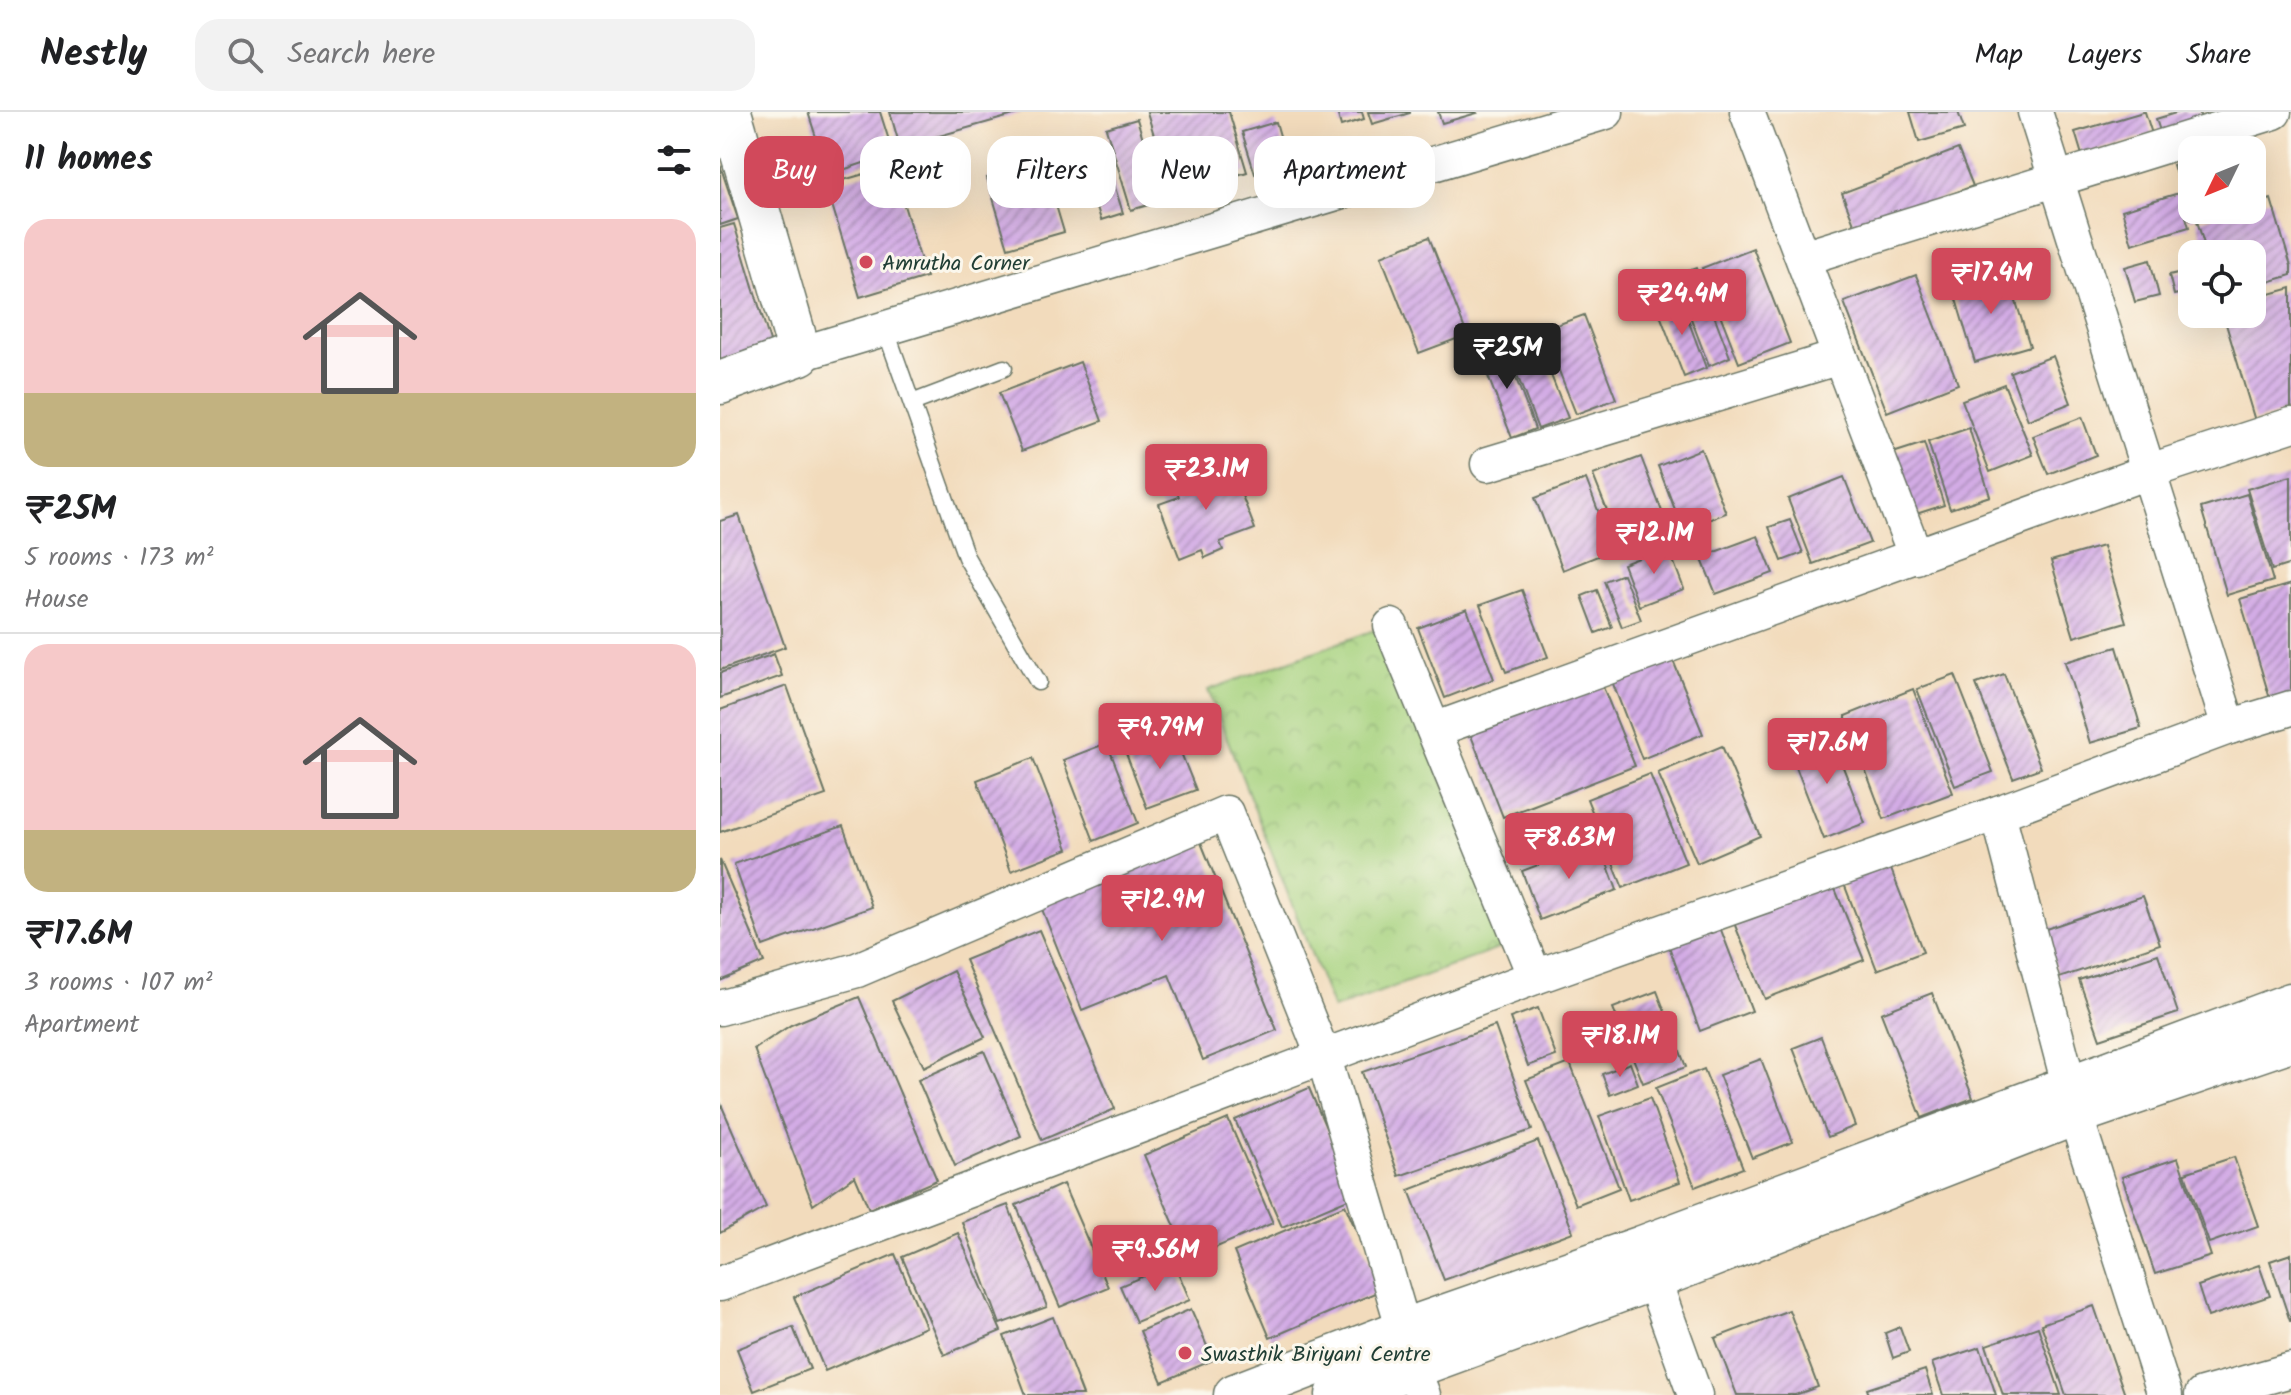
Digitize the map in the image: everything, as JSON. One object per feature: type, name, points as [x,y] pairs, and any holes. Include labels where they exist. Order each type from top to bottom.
[{"type":"street","points":[[730,112],[800,354]]},
{"type":"street","points":[[720,383],[885,328],[1606,112]]},
{"type":"street","points":[[1747,112],[1916,557]]},
{"type":"street","points":[[2035,112],[2229,727]]},
{"type":"street","points":[[1803,258],[2274,112]]},
{"type":"street","points":[[1488,464],[1840,357]]},
{"type":"street","points":[[1434,730],[2150,471],[2291,425]]},
{"type":"street","points":[[1391,626],[1535,977]]},
{"type":"street","points":[[720,1284],[1535,977],[1998,813],[2229,727],[2291,708]]},
{"type":"street","points":[[720,1008],[857,970],[1226,813],[1324,1058],[1413,1364]]},
{"type":"street","points":[[1998,813],[2072,1100],[2165,1395]]},
{"type":"street","points":[[1337,1395],[1648,1263],[2072,1100],[2291,1004]]},
{"type":"street","points":[[2072,1100],[2291,1040]]},
{"type":"street","points":[[1648,1263],[1695,1395]]},
{"type":"street","points":[[1235,1395],[1413,1364]]},
{"type":"street","points":[[2202,1395],[2291,1370]]},
{"type":"lane","points":[[885,328],[966,557],[1038,682]]},
{"type":"lane","points":[[912,403],[1004,368]]},
{"type":"green space","points":[[1380,628],[1509,945],[1333,1009],[1208,690]]},
{"type":"building","points":[[808,112],[880,112],[888,136],[860,136],[860,164],[844,170],[844,136],[816,136]]},
{"type":"building","points":[[890,112],[1021,112],[939,136],[897,136]]},
{"type":"building","points":[[1147,112],[1229,112],[1236,136],[1154,136]]},
{"type":"building","points":[[1337,112],[1362,112],[1364,119],[1341,126]]},
{"type":"building","points":[[1368,112],[1410,112],[1410,113],[1372,124]]},
{"type":"building","points":[[1438,112],[1476,112],[1477,113],[1442,123]]},
{"type":"building","points":[[1910,112],[1958,112],[1964,129],[1919,142]]},
{"type":"building","points":[[2145,112],[2152,134],[2082,155],[2075,132]]},
{"type":"building","points":[[2179,112],[2199,112],[2203,124],[2162,137],[2156,119]]},
{"type":"building","points":[[1137,119],[1142,136],[1132,136],[1132,208],[1138,208],[1131,210],[1116,161],[1116,136],[1108,136],[1106,128]]},
{"type":"building","points":[[1276,122],[1280,136],[1254,136],[1254,171],[1242,132]]},
{"type":"building","points":[[1238,142],[1247,172],[1238,175]]},
{"type":"building","points":[[1958,149],[1973,186],[1857,231],[1842,193]]},
{"type":"building","points":[[2178,163],[2178,181],[2173,165]]},
{"type":"building","points":[[720,165],[738,219],[720,225]]},
{"type":"building","points":[[860,175],[860,208],[905,208],[926,277],[860,297],[833,208],[844,208],[844,180]]},
{"type":"building","points":[[1116,190],[1123,213],[1101,220],[1097,208],[1116,208]]},
{"type":"building","points":[[2178,193],[2178,224],[2188,224],[2189,227],[2132,244],[2122,210]]},
{"type":"building","points":[[2271,199],[2291,275],[2266,283],[2266,240],[2203,240],[2198,224],[2266,224],[2266,201]]},
{"type":"building","points":[[996,208],[1057,208],[1064,232],[1008,248]]},
{"type":"building","points":[[734,224],[771,345],[720,361],[720,228]]},
{"type":"building","points":[[1429,237],[1467,335],[1419,353],[1381,256]]},
{"type":"building","points":[[1753,248],[1790,343],[1739,363],[1702,268]]},
{"type":"building","points":[[2150,260],[2159,296],[2135,302],[2125,267]]},
{"type":"building","points":[[1696,268],[1730,357],[1709,366],[1675,276]]},
{"type":"building","points":[[2006,270],[2030,346],[1975,362],[1952,286]]},
{"type":"building","points":[[2178,273],[2178,294],[2174,295],[2169,275]]},
{"type":"building","points":[[1916,275],[1958,384],[1887,412],[1844,302]]},
{"type":"building","points":[[2291,288],[2291,410],[2255,421],[2227,328],[2266,328],[2266,295]]},
{"type":"building","points":[[1680,298],[1706,368],[1684,377],[1657,307]]},
{"type":"building","points":[[1584,315],[1616,399],[1576,414],[1543,330]]},
{"type":"building","points":[[1535,335],[1568,418],[1538,429],[1506,346]]},
{"type":"building","points":[[1503,344],[1535,429],[1512,438],[1479,353]]},
{"type":"building","points":[[2053,356],[2071,403],[2028,420],[2010,372]]},
{"type":"building","points":[[1080,362],[1102,421],[1022,451],[999,393]]},
{"type":"building","points":[[2004,384],[2033,455],[1990,472],[1962,400]]},
{"type":"building","points":[[2082,417],[2096,455],[2048,474],[2033,436]]},
{"type":"building","points":[[1969,428],[1990,496],[1950,509],[1928,442]]},
{"type":"building","points":[[1924,443],[1944,505],[1913,515],[1893,453]]},
{"type":"building","points":[[1701,449],[1726,513],[1683,530],[1658,466]]},
{"type":"building","points":[[1641,457],[1668,527],[1621,546],[1593,475]]},
{"type":"building","points":[[1211,463],[1217,477],[1232,470],[1255,529],[1220,542],[1223,550],[1205,558],[1202,550],[1180,559],[1159,504],[1179,497],[1172,478]]},
{"type":"building","points":[[2291,476],[2291,564],[2272,570],[2247,489]]},
{"type":"building","points":[[1844,477],[1870,543],[1813,564],[1788,499]]},
{"type":"building","points":[[1586,479],[1613,550],[1563,570],[1535,498]]},
{"type":"building","points":[[2247,494],[2273,581],[2227,595],[2201,508]]},
{"type":"building","points":[[739,515],[785,647],[720,670],[720,521]]},
{"type":"building","points":[[1790,520],[1803,553],[1782,561],[1769,527]]},
{"type":"building","points":[[1758,536],[1773,573],[1716,594],[1701,557]]},
{"type":"building","points":[[2103,546],[2126,622],[2074,637],[2051,561]]},
{"type":"building","points":[[1668,547],[1684,589],[1639,606],[1623,564]]},
{"type":"building","points":[[1623,574],[1641,620],[1622,627],[1604,581]]},
{"type":"building","points":[[2291,584],[2291,696],[2271,702],[2240,599]]},
{"type":"building","points":[[1522,590],[1548,657],[1506,672],[1480,605]]},
{"type":"building","points":[[1597,590],[1612,627],[1596,633],[1582,596]]},
{"type":"building","points":[[1467,609],[1494,679],[1445,698],[1418,628]]},
{"type":"building","points":[[2117,647],[2141,728],[2090,743],[2065,662]]},
{"type":"building","points":[[1670,653],[1703,734],[1642,759],[1610,676]]},
{"type":"building","points":[[774,654],[782,676],[720,698],[720,673]]},
{"type":"building","points":[[2004,674],[2041,768],[2013,778],[1976,684]]},
{"type":"building","points":[[1955,675],[1993,772],[1955,786],[1917,689]]},
{"type":"building","points":[[1599,677],[1635,766],[1503,817],[1468,728]]},
{"type":"building","points":[[787,686],[826,795],[720,832],[720,710]]},
{"type":"building","points":[[1913,689],[1953,793],[1884,819],[1845,716]]},
{"type":"building","points":[[1173,733],[1196,790],[1147,808],[1125,751]]},
{"type":"building","points":[[1830,734],[1865,823],[1824,839],[1789,749]]},
{"type":"building","points":[[1107,743],[1138,823],[1094,841],[1063,760]]},
{"type":"building","points":[[1722,746],[1760,836],[1697,863],[1658,773]]},
{"type":"building","points":[[1033,758],[1068,849],[1011,871],[977,780]]},
{"type":"building","points":[[1650,774],[1686,863],[1623,888],[1587,799]]},
{"type":"building","points":[[843,826],[872,907],[763,946],[734,864]]},
{"type":"building","points":[[1198,835],[1277,1030],[1203,1060],[1169,975],[1082,1010],[1038,899]]},
{"type":"building","points":[[1599,842],[1617,890],[1540,920],[1522,871]]},
{"type":"building","points":[[720,860],[764,962],[720,981]]},
{"type":"building","points":[[1889,864],[1923,952],[1877,970],[1843,881]]},
{"type":"building","points":[[1831,879],[1864,960],[1765,999],[1732,918]]},
{"type":"building","points":[[2143,896],[2160,944],[2059,978],[2043,930]]},
{"type":"building","points":[[1718,922],[1752,1011],[1700,1031],[1667,941]]},
{"type":"building","points":[[1039,930],[1115,1109],[1042,1140],[965,960]]},
{"type":"building","points":[[2158,954],[2178,1013],[2100,1039],[2079,980]]},
{"type":"building","points":[[953,971],[985,1037],[924,1067],[892,1001]]},
{"type":"building","points":[[1657,991],[1686,1067],[1643,1083],[1613,1008]]},
{"type":"building","points":[[1932,993],[1973,1098],[1922,1118],[1881,1013]]},
{"type":"building","points":[[859,997],[937,1180],[869,1209],[855,1176],[813,1205],[754,1049],[791,1025]]},
{"type":"building","points":[[1538,1008],[1556,1056],[1528,1066],[1510,1018]]},
{"type":"building","points":[[1495,1026],[1532,1130],[1399,1176],[1362,1072]]},
{"type":"building","points":[[1821,1037],[1855,1126],[1828,1137],[1793,1048]]},
{"type":"building","points":[[984,1051],[1021,1136],[955,1166],[918,1080]]},
{"type":"building","points":[[1761,1059],[1793,1142],[1752,1158],[1719,1075]]},
{"type":"building","points":[[1570,1063],[1619,1188],[1576,1205],[1526,1080]]},
{"type":"building","points":[[1630,1063],[1638,1084],[1610,1095],[1602,1074]]},
{"type":"building","points":[[1704,1069],[1743,1168],[1695,1187],[1656,1088]]},
{"type":"building","points":[[1309,1088],[1355,1196],[1282,1227],[1235,1120]]},
{"type":"building","points":[[1650,1098],[1680,1182],[1629,1200],[1599,1116]]},
{"type":"building","points":[[720,1102],[766,1207],[720,1233]]},
{"type":"building","points":[[1228,1119],[1273,1223],[1189,1259],[1144,1155]]},
{"type":"building","points":[[1538,1141],[1573,1232],[1444,1280],[1409,1190]]},
{"type":"building","points":[[2234,1157],[2258,1226],[2209,1243],[2185,1173]]},
{"type":"building","points":[[2178,1158],[2211,1256],[2155,1274],[2122,1177]]},
{"type":"building","points":[[1063,1184],[1108,1287],[1060,1307],[1016,1205]]},
{"type":"building","points":[[1008,1205],[1047,1307],[1000,1324],[962,1222]]},
{"type":"building","points":[[1345,1205],[1382,1290],[1270,1338],[1234,1252]]},
{"type":"building","points":[[958,1233],[1001,1331],[944,1355],[902,1257]]},
{"type":"building","points":[[895,1254],[926,1327],[825,1371],[794,1297]]},
{"type":"building","points":[[2291,1254],[2291,1321],[2290,1321],[2270,1261]]},
{"type":"building","points":[[1174,1263],[1190,1300],[1136,1322],[1120,1286]]},
{"type":"building","points":[[2259,1265],[2270,1296],[2208,1317],[2198,1286]]},
{"type":"building","points":[[2094,1306],[2125,1395],[2066,1395],[2041,1324]]},
{"type":"building","points":[[1191,1309],[1213,1360],[1162,1382],[1140,1331]]},
{"type":"building","points":[[1789,1310],[1818,1387],[1795,1395],[1737,1395],[1715,1338]]},
{"type":"building","points":[[1053,1317],[1083,1395],[1026,1395],[1004,1336]]},
{"type":"building","points":[[793,1327],[810,1369],[754,1391],[737,1349]]},
{"type":"building","points":[[1900,1327],[1909,1352],[1893,1358],[1885,1333]]},
{"type":"building","points":[[2038,1327],[2061,1395],[2003,1395],[1986,1345]]},
{"type":"building","points":[[1980,1347],[1996,1395],[1943,1395],[1932,1363]]},
{"type":"building","points":[[1925,1370],[1933,1395],[1869,1395],[1867,1389]]},
{"type":"place","name":"Amrutha Corner","points":[[866,262]]},
{"type":"place","name":"Swasthik Biriyani Centre","points":[[1185,1353]]}]
